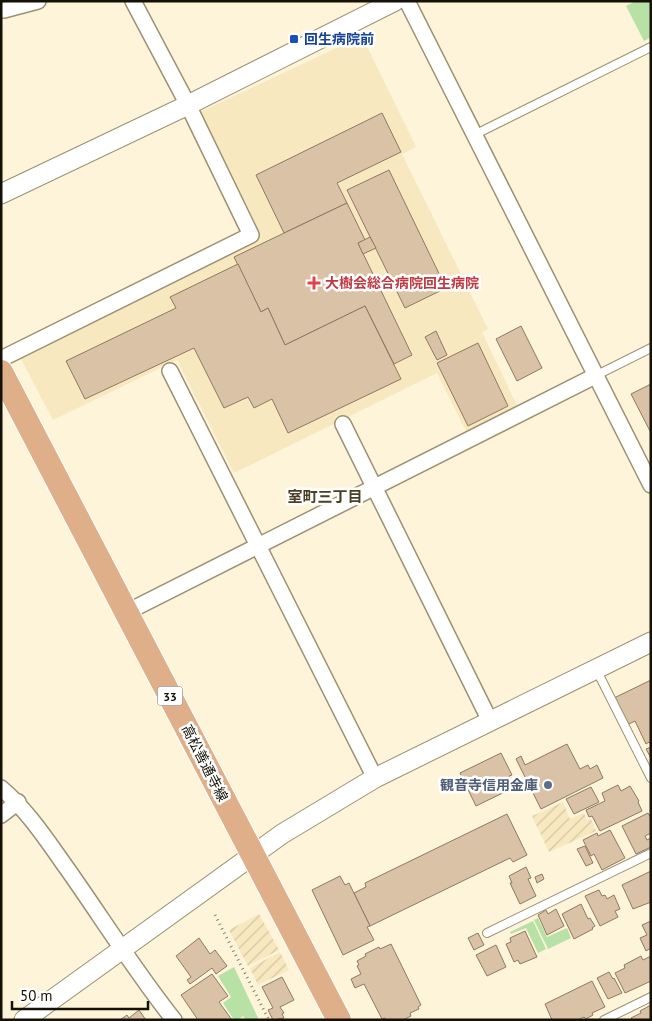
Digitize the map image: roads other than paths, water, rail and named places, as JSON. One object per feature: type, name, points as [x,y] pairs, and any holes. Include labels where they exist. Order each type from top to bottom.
[{"type":"main road","name":"高松善通寺線","points":[[1,372],[339,1020]]},
{"type":"street","points":[[4,10],[38,1]]},
{"type":"street","points":[[1,359],[251,235],[188,105],[133,1]]},
{"type":"street","points":[[1,194],[188,105],[395,1]]},
{"type":"street","points":[[407,1],[651,485]]},
{"type":"street","points":[[170,371],[375,778]]},
{"type":"street","points":[[127,612],[595,376]]},
{"type":"street","points":[[343,424],[490,721]]},
{"type":"street","points":[[24,1020],[282,834],[375,778],[651,642]]},
{"type":"street","points":[[1,788],[18,802],[96,909],[144,982],[174,1020]]},
{"type":"street","points":[[1,815],[18,802]]},
{"type":"lane","points":[[474,135],[651,48]]},
{"type":"lane","points":[[595,376],[651,348]]},
{"type":"lane","points":[[596,669],[651,778]]},
{"type":"lane","points":[[487,933],[651,853]]},
{"type":"lane","points":[[604,1020],[651,997]]},
{"type":"place","name":"回生病院前","points":[[294,39]]},
{"type":"place","name":"大樹会総合病院回生病院","points":[[314,283]]},
{"type":"place","name":"観音寺信用金庫","points":[[548,785]]},
{"type":"district","name":"室町三丁目","points":[[325,496]]}]
